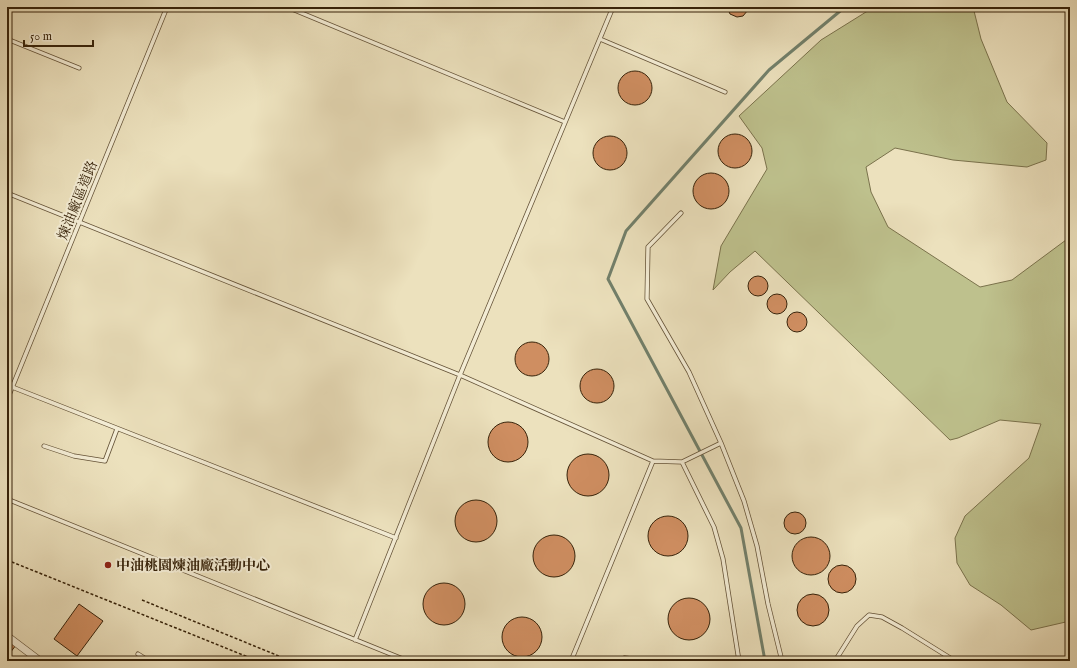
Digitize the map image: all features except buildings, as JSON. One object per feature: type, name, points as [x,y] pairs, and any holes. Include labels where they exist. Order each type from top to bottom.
[{"type":"street","points":[[7,636],[40,661]]},
{"type":"lane","name":"煉油廠區道路","points":[[7,400],[167,7]]},
{"type":"lane","points":[[287,7],[565,122]]},
{"type":"lane","points":[[355,640],[460,375],[613,7]]},
{"type":"lane","points":[[7,39],[79,68]]},
{"type":"lane","points":[[600,39],[725,92]]},
{"type":"lane","points":[[7,193],[460,375],[653,461],[682,462],[721,443]]},
{"type":"lane","points":[[681,213],[648,247],[647,299],[690,372],[744,501],[757,546],[768,604],[782,661]]},
{"type":"lane","points":[[7,385],[396,538]]},
{"type":"lane","points":[[44,446],[74,456],[105,461],[117,429]]},
{"type":"lane","points":[[571,661],[653,461]]},
{"type":"lane","points":[[682,462],[714,527],[724,559],[740,661]]},
{"type":"lane","points":[[7,499],[408,661]]},
{"type":"lane","points":[[835,661],[857,626],[870,615],[882,617],[954,661]]},
{"type":"lane","points":[[138,654],[149,661]]},
{"type":"path","points":[[7,560],[258,661]]},
{"type":"path","points":[[142,600],[291,661]]},
{"type":"green space","points":[[874,7],[973,7],[981,39],[1007,102],[1047,143],[1046,160],[1027,167],[953,160],[895,148],[866,167],[871,192],[888,227],[980,287],[1012,280],[1070,237],[1070,621],[1031,630],[1001,605],[970,585],[957,563],[955,538],[965,516],[1029,458],[1041,424],[1000,420],[950,440],[755,251],[730,272],[713,290],[721,246],[767,169],[762,148],[739,116],[821,40]]},
{"type":"waterway","points":[[765,661],[741,528],[608,279],[626,231],[769,70],[845,7]]},
{"type":"place","name":"中油桃園煉油廠活動中心","points":[[108,565]]}]
